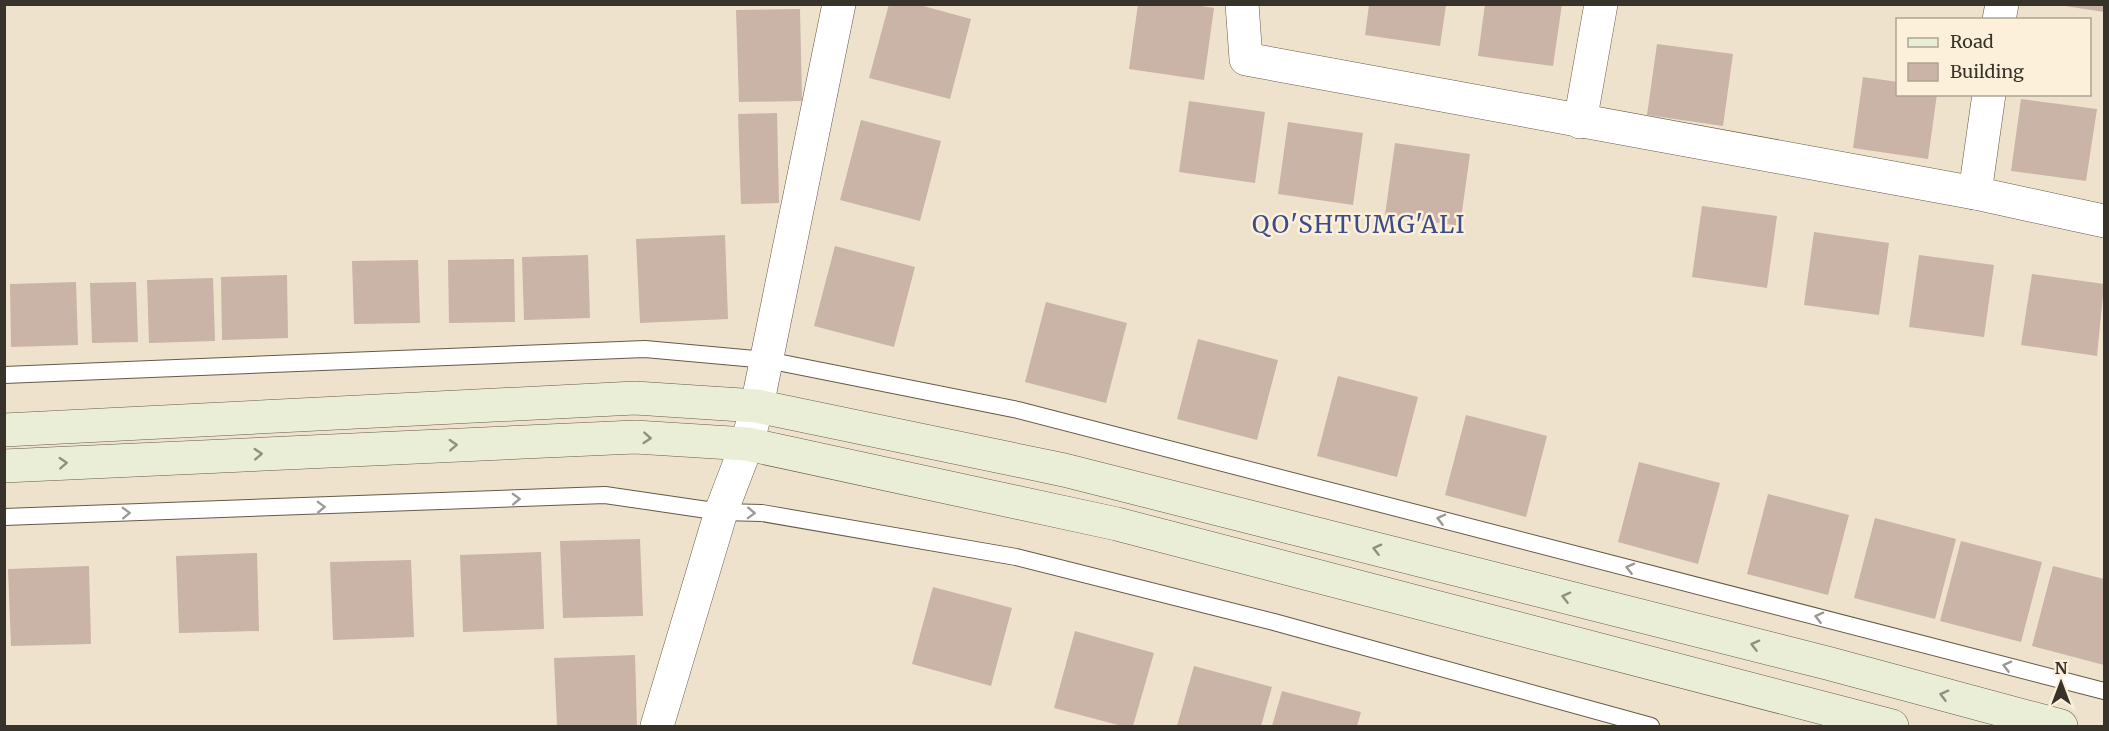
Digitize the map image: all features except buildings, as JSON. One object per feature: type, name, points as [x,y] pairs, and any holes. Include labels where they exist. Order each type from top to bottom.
[{"type":"main road","points":[[4,430],[635,398],[758,406],[1064,470],[1815,660],[2061,726]]},
{"type":"main road","points":[[4,466],[635,437],[747,444],[1117,524],[1892,726]]},
{"type":"street","points":[[657,726],[722,512],[747,444],[758,406],[838,4]]},
{"type":"street","points":[[1242,4],[1245,59],[1974,193],[2104,221]]},
{"type":"street","points":[[1580,122],[1601,4]]},
{"type":"street","points":[[1974,193],[1989,96]]},
{"type":"lane","points":[[4,375],[645,349],[767,360],[1029,413],[2104,691]]},
{"type":"lane","points":[[4,517],[605,495],[722,512],[762,513],[1016,557],[1275,622],[1652,726]]},
{"type":"district","name":"QO'SHTUMG'ALI","points":[[1359,224]]}]
